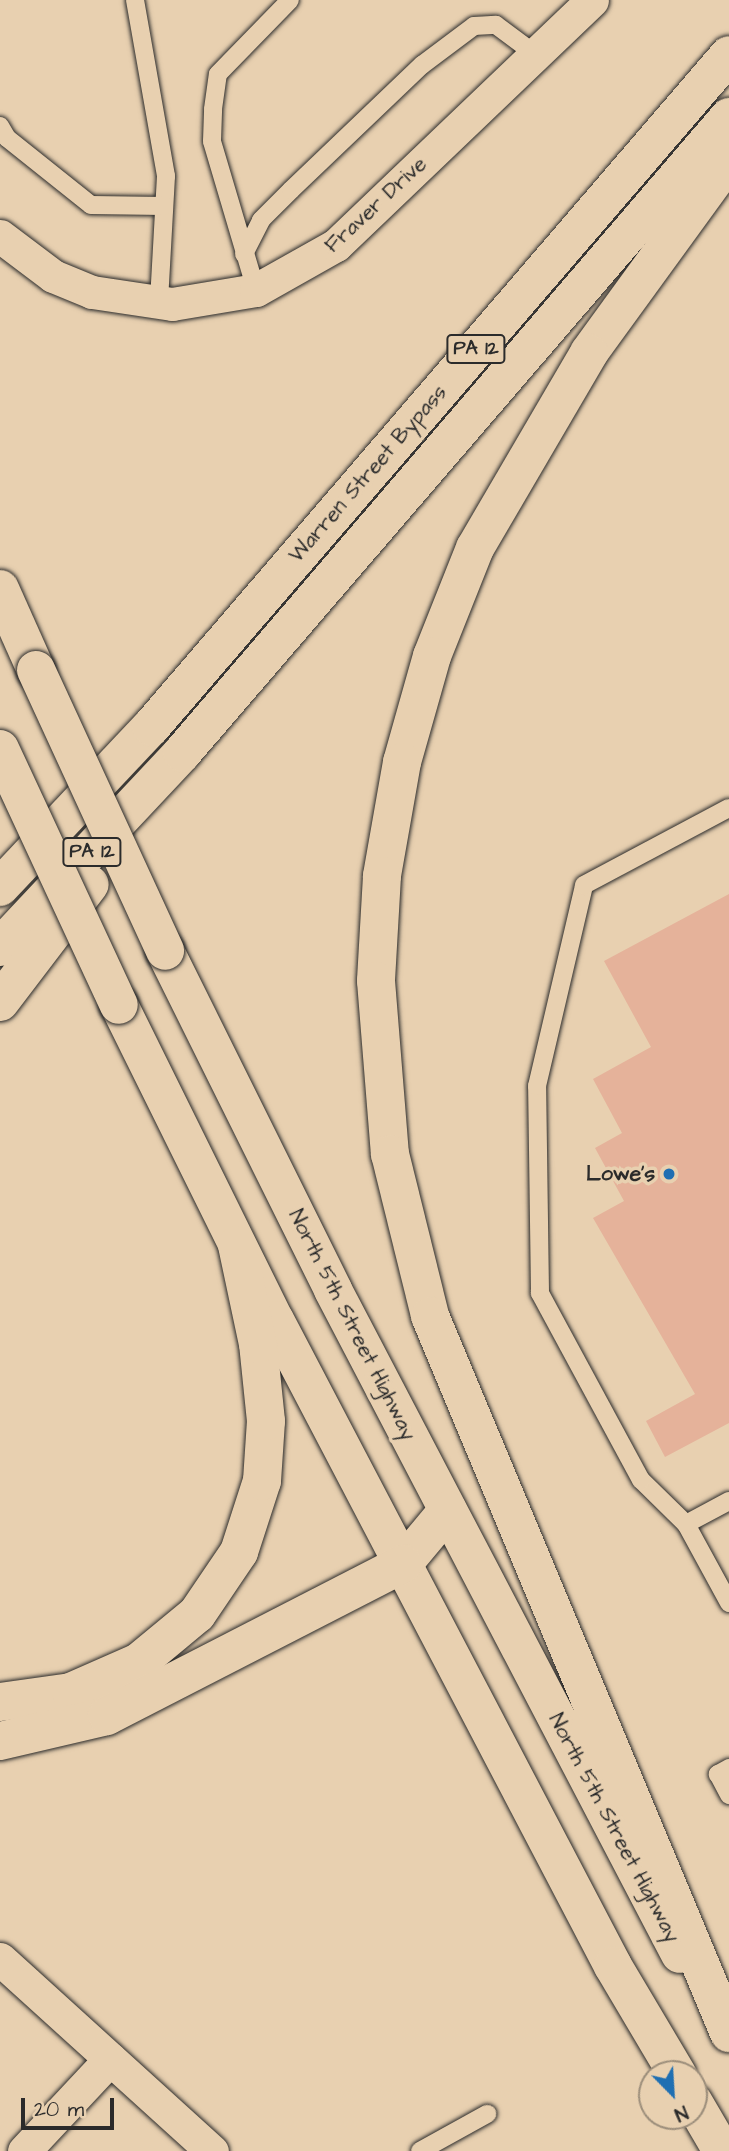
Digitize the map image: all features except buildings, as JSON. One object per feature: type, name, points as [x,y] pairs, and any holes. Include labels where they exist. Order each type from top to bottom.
[{"type":"main road","name":"Warren Street Bypass","points":[[0,887],[151,727],[729,55]]},
{"type":"main road","name":"Warren Street Bypass","points":[[0,947],[182,753],[729,117]]},
{"type":"main road","points":[[729,160],[590,353],[475,548],[432,656],[402,762],[382,876],[376,981],[390,1154],[430,1316],[729,2033]]},
{"type":"main road","name":"North 5th Street Highway","points":[[0,589],[165,951],[447,1510],[729,2049]]},
{"type":"main road","points":[[0,749],[118,1005],[237,1245],[613,1966],[669,2060]]},
{"type":"main road","points":[[0,1002],[182,753]]},
{"type":"main road","points":[[0,1702],[71,1692],[139,1662],[197,1614],[239,1552],[262,1481],[266,1421],[258,1344],[237,1245]]},
{"type":"main road","points":[[0,1741],[107,1716],[403,1564],[447,1510]]},
{"type":"main road","points":[[708,2127],[722,2151]]},
{"type":"street","name":"Fraver Drive","points":[[0,236],[53,276],[92,292],[159,303],[215,301],[256,290],[336,245],[592,0]]},
{"type":"street","points":[[0,1959],[212,2151]]},
{"type":"street","points":[[24,2151],[110,2059]]},
{"type":"lane","points":[[135,0],[166,176],[159,303]]},
{"type":"lane","points":[[256,290],[212,141],[218,74],[290,0]]},
{"type":"lane","points":[[244,254],[261,220],[291,190],[422,65],[474,26],[496,25],[535,54]]},
{"type":"lane","points":[[0,125],[7,138],[91,205],[164,206]]},
{"type":"lane","points":[[729,808],[584,885],[537,1086],[540,1293],[641,1480],[686,1524],[729,1603]]},
{"type":"lane","points":[[686,1524],[729,1500]]},
{"type":"lane","points":[[729,1768],[718,1774],[729,1795]]},
{"type":"lane","points":[[420,2151],[487,2114]]},
{"type":"place","name":"Lowe's","points":[[669,1174]]}]
